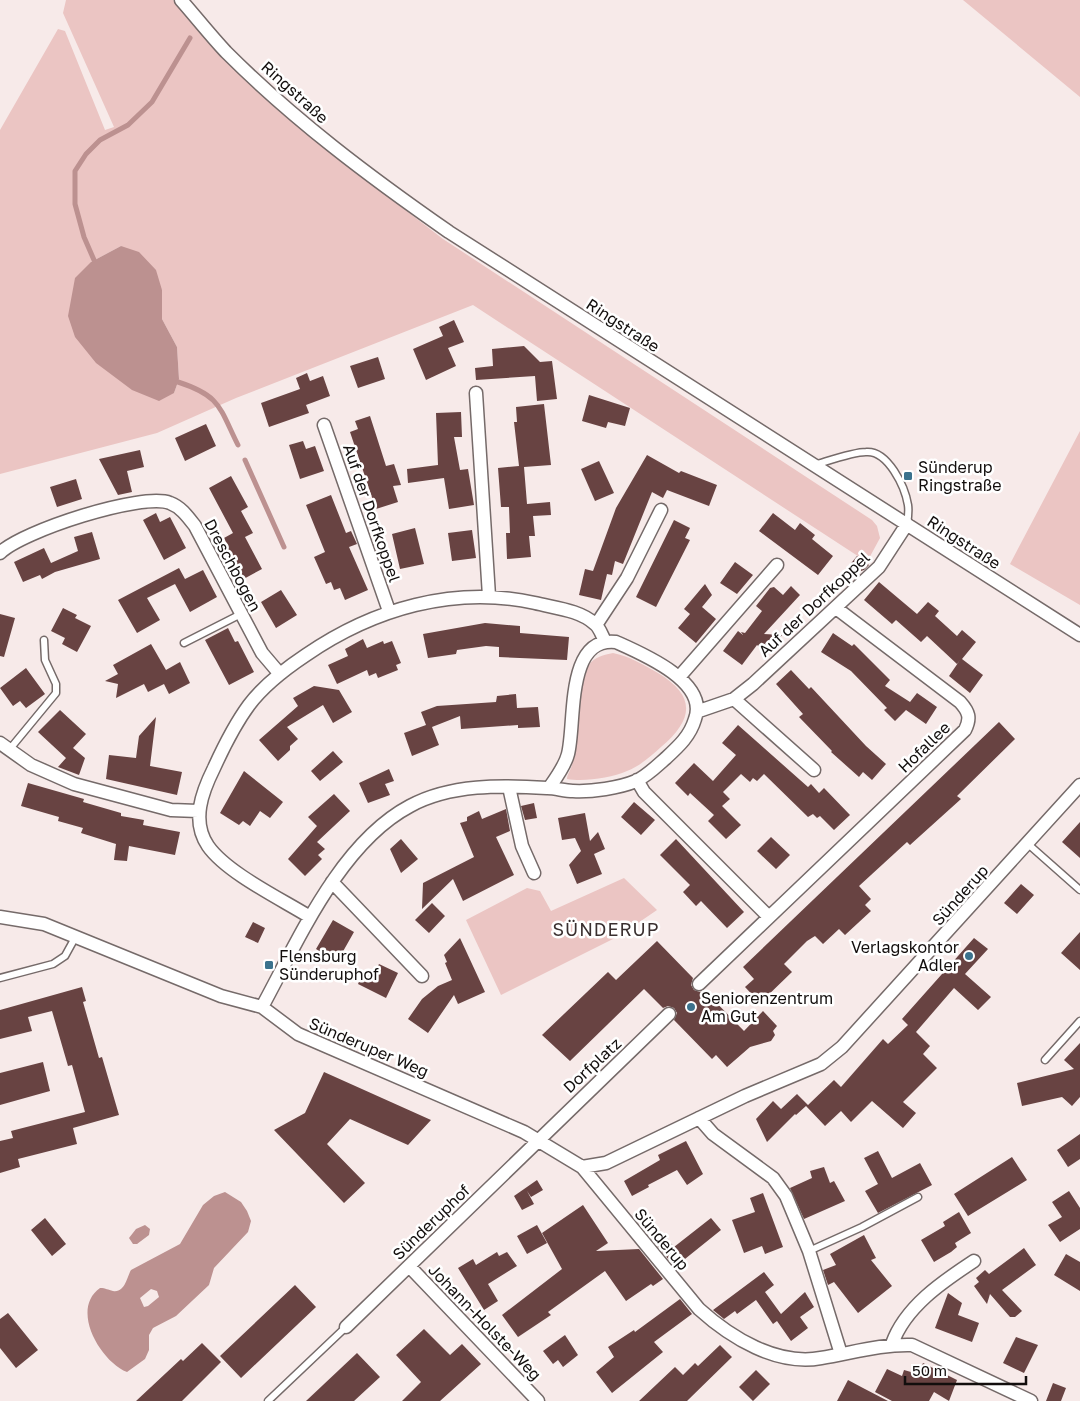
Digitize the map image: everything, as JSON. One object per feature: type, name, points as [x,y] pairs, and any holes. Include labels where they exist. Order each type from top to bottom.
[{"type":"street","name":"Ringstraße","points":[[181,0],[226,51],[300,120],[368,176],[448,232],[1080,635]]},
{"type":"street","points":[[476,393],[489,596]]},
{"type":"street","name":"Auf der Dorfkoppel","points":[[324,425],[389,611]]},
{"type":"street","name":"Dreschbogen","points":[[0,553],[20,539],[50,526],[110,508],[153,500],[170,502],[182,510],[195,526],[262,653],[280,673]]},
{"type":"street","points":[[596,625],[627,578],[661,510]]},
{"type":"street","name":"Auf der Dorfkoppel","points":[[699,711],[734,699],[836,608],[879,567],[907,524]]},
{"type":"street","points":[[680,676],[777,565]]},
{"type":"street","points":[[310,916],[222,862],[208,846],[200,830],[198,811],[210,777],[227,740],[250,704],[280,673],[335,635],[389,611],[438,600],[489,596],[518,599],[566,610],[596,625],[605,641]]},
{"type":"street","name":"Hofallee","points":[[699,984],[965,730],[970,720],[968,711],[960,702],[836,608]]},
{"type":"street","points":[[262,1007],[310,916],[332,882],[360,847],[388,820],[410,805],[445,793],[479,787],[549,788],[573,792],[599,790],[636,780],[683,743],[693,728],[699,711],[692,692],[680,676],[616,642],[605,641],[593,649],[582,662],[577,677],[568,754],[558,775],[549,788]]},
{"type":"street","points":[[734,699],[814,770]]},
{"type":"street","points":[[4,747],[31,765],[74,784],[171,810],[198,811]]},
{"type":"street","points":[[636,780],[644,792],[769,917]]},
{"type":"street","name":"Sünderup","points":[[582,1167],[606,1163],[699,1118],[821,1064],[842,1047],[1080,785]]},
{"type":"street","points":[[509,787],[522,846],[534,873]]},
{"type":"street","points":[[332,882],[422,976]]},
{"type":"street","name":"Sünderuper Weg","points":[[0,917],[44,924],[221,996],[262,1007],[298,1034],[508,1124],[582,1167]]},
{"type":"street","name":"Dorfplatz","points":[[539,1141],[555,1122],[669,1014]]},
{"type":"street","points":[[699,1118],[713,1134],[772,1178],[786,1196],[809,1251],[841,1354]]},
{"type":"street","name":"Sünderuphof","points":[[346,1327],[539,1141]]},
{"type":"street","name":"Sünderup","points":[[582,1167],[700,1310],[719,1327],[749,1344],[775,1355],[802,1359],[819,1359],[892,1344],[912,1345],[1031,1401]]},
{"type":"street","points":[[892,1344],[897,1331],[925,1296],[974,1260]]},
{"type":"street","name":"Johann-Holste-Weg","points":[[409,1266],[538,1401]]},
{"type":"lane","points":[[812,465],[866,452],[878,454],[888,463],[904,490],[909,511],[907,524]]},
{"type":"lane","points":[[184,643],[241,614]]},
{"type":"lane","points":[[4,747],[56,693],[56,684],[45,660],[44,640]]},
{"type":"lane","points":[[1028,844],[1080,890]]},
{"type":"lane","points":[[0,978],[53,964],[65,956],[76,936]]},
{"type":"lane","points":[[1045,1060],[1080,1021]]},
{"type":"lane","points":[[809,1251],[862,1227],[918,1197]]},
{"type":"lane","points":[[268,1401],[346,1327]]},
{"type":"shaded area","points":[[66,0],[173,0],[210,42],[299,128],[443,239],[872,520],[877,526],[880,538],[867,562],[473,305],[236,398],[157,433],[0,474],[0,130],[58,29],[65,31],[105,130],[114,127],[63,13]],"holes":[[[121,246],[162,290],[162,319],[177,347],[179,379],[174,393],[91,262]]]},
{"type":"shaded area","points":[[963,0],[1080,0],[1080,97]]},
{"type":"shaded area","points":[[121,246],[139,252],[156,270],[162,290],[162,319],[177,347],[179,379],[174,393],[159,401],[132,390],[96,363],[75,337],[68,316],[75,278],[91,262]]},
{"type":"shaded area","points":[[1080,431],[1080,605],[1010,564]]},
{"type":"shaded area","points":[[613,653],[625,656],[658,673],[679,690],[686,708],[685,717],[672,737],[641,764],[632,769],[613,776],[597,779],[567,779],[574,753],[578,701],[584,676],[589,665],[594,660]]},
{"type":"shaded area","points":[[624,878],[657,910],[619,936],[501,995],[466,920],[527,888],[540,891],[551,911]]},
{"type":"shaded area","points":[[225,1192],[241,1202],[251,1221],[248,1232],[214,1268],[209,1285],[176,1316],[153,1328],[149,1335],[149,1350],[145,1359],[127,1372],[107,1357],[92,1334],[88,1321],[88,1308],[91,1297],[100,1288],[113,1291],[120,1290],[131,1270],[180,1244],[203,1205],[214,1196]],"holes":[[[151,1289],[157,1291],[159,1297],[144,1307],[140,1298]]]},
{"type":"shaded area","points":[[145,1225],[150,1229],[149,1235],[137,1244],[133,1244],[129,1238],[136,1229]]},
{"type":"building","points":[[454,320],[464,342],[448,348],[456,366],[426,380],[413,349],[443,336],[439,327]]},
{"type":"building","points":[[524,346],[540,362],[552,361],[557,399],[537,401],[535,376],[476,380],[475,368],[493,366],[492,349]]},
{"type":"building","points":[[378,357],[385,379],[358,388],[350,366]]},
{"type":"building","points":[[307,373],[310,381],[323,376],[330,396],[306,405],[309,413],[269,427],[261,403],[300,389],[296,378]]},
{"type":"building","points":[[589,395],[630,408],[625,426],[608,422],[606,428],[582,421]]},
{"type":"building","points":[[544,404],[551,465],[524,467],[527,504],[550,502],[551,515],[533,516],[535,536],[529,536],[531,557],[507,559],[506,533],[510,533],[509,507],[501,507],[498,468],[519,466],[514,422],[517,422],[516,407]]},
{"type":"building","points":[[461,412],[462,437],[454,437],[460,470],[468,469],[474,505],[449,509],[444,478],[408,483],[407,469],[438,465],[436,413]]},
{"type":"building","points":[[370,416],[386,466],[394,464],[401,485],[393,486],[398,502],[376,509],[350,432],[358,429],[355,421]]},
{"type":"building","points":[[206,424],[216,446],[185,461],[175,438]]},
{"type":"building","points":[[303,441],[306,449],[315,446],[324,471],[300,479],[289,445]]},
{"type":"building","points":[[140,450],[144,467],[127,471],[132,492],[118,495],[99,459]]},
{"type":"building","points":[[647,455],[679,473],[681,471],[717,485],[709,506],[667,490],[663,498],[652,492],[623,564],[615,561],[612,575],[607,574],[601,600],[579,595],[585,569],[593,571],[616,508]]},
{"type":"building","points":[[599,461],[614,493],[595,501],[581,469]]},
{"type":"building","points":[[231,476],[248,507],[241,511],[253,533],[245,537],[262,569],[240,581],[222,550],[228,546],[224,538],[233,533],[209,488]]},
{"type":"building","points":[[76,479],[82,499],[57,507],[50,487]]},
{"type":"building","points":[[331,495],[346,533],[351,531],[357,544],[349,547],[368,590],[345,600],[340,588],[334,590],[331,582],[326,584],[314,557],[325,552],[306,505]]},
{"type":"building","points":[[156,513],[160,522],[170,517],[186,548],[164,560],[143,520]]},
{"type":"building","points":[[773,513],[795,530],[800,523],[815,535],[812,539],[833,556],[818,575],[759,531]]},
{"type":"building","points":[[674,520],[690,528],[685,538],[690,540],[656,607],[636,597]]},
{"type":"building","points":[[415,528],[424,564],[400,569],[392,534]]},
{"type":"building","points":[[472,530],[476,558],[452,561],[448,533]]},
{"type":"building","points":[[92,532],[100,559],[55,572],[42,579],[40,575],[23,582],[14,562],[44,548],[51,563],[78,551],[74,537]]},
{"type":"building","points":[[857,556],[869,565],[864,570],[839,578]]},
{"type":"building","points":[[735,562],[753,575],[737,594],[720,583]]},
{"type":"building","points":[[179,568],[185,579],[147,598],[160,620],[137,633],[118,600]]},
{"type":"building","points":[[203,570],[217,597],[190,612],[175,584]]},
{"type":"building","points":[[879,582],[917,614],[928,602],[939,611],[935,616],[957,636],[962,630],[976,642],[962,659],[983,675],[970,693],[949,676],[960,660],[957,664],[927,636],[921,642],[896,620],[892,624],[864,600]]},
{"type":"building","points":[[705,584],[712,595],[702,607],[716,619],[696,643],[678,628],[690,614],[684,609]]},
{"type":"building","points":[[791,586],[800,595],[764,634],[782,635],[768,654],[757,645],[742,665],[723,651],[738,631],[743,635],[741,632],[745,633],[762,611],[756,606],[770,588],[774,587],[783,595]]},
{"type":"building","points":[[281,590],[297,615],[276,628],[261,602]]},
{"type":"building","points":[[63,608],[77,615],[75,618],[91,626],[77,652],[62,644],[65,638],[51,631]]},
{"type":"building","points":[[0,614],[15,618],[4,657],[0,656]]},
{"type":"building","points":[[485,623],[520,626],[520,633],[569,637],[567,660],[499,657],[499,647],[486,646],[457,650],[456,654],[428,658],[423,634]]},
{"type":"building","points":[[228,628],[235,642],[238,641],[254,672],[229,685],[205,640]]},
{"type":"building","points":[[833,633],[852,646],[854,644],[890,680],[885,686],[910,702],[917,693],[937,707],[926,724],[906,710],[895,721],[884,710],[887,708],[851,671],[821,652]]},
{"type":"building","points":[[363,639],[367,648],[383,641],[384,644],[392,641],[401,663],[396,665],[398,670],[378,678],[376,673],[369,676],[367,670],[337,684],[328,665],[348,656],[345,649]]},
{"type":"building","points":[[151,644],[166,670],[180,662],[190,683],[169,694],[164,684],[148,692],[144,684],[116,698],[118,684],[105,681],[118,674],[113,665]]},
{"type":"building","points":[[26,668],[45,694],[26,708],[20,701],[13,706],[0,688]]},
{"type":"building","points":[[791,670],[809,689],[811,687],[866,746],[886,764],[872,780],[863,772],[859,777],[831,752],[799,717],[803,714],[776,684]]},
{"type":"building","points":[[314,686],[339,690],[352,712],[333,723],[323,705],[287,727],[298,739],[278,761],[259,740],[298,706],[293,698]]},
{"type":"building","points":[[516,694],[517,708],[538,707],[540,727],[518,728],[518,725],[461,729],[460,716],[432,727],[439,745],[412,756],[404,733],[426,725],[421,712],[437,706],[496,702],[497,696]]},
{"type":"building","points":[[60,710],[86,734],[73,748],[85,758],[79,775],[58,767],[66,758],[38,732]]},
{"type":"building","points":[[156,717],[150,766],[182,772],[177,795],[106,779],[109,755],[136,758],[139,736]]},
{"type":"building","points":[[999,722],[1015,739],[957,796],[961,799],[910,845],[907,842],[859,886],[871,899],[865,905],[871,911],[845,935],[839,929],[823,944],[815,936],[807,941],[784,964],[792,972],[760,1003],[745,987],[754,979],[743,967]]},
{"type":"building","points":[[738,725],[808,787],[811,784],[819,793],[824,788],[850,815],[834,830],[820,816],[817,818],[813,814],[808,817],[764,774],[757,781],[753,778],[750,782],[741,774],[723,792],[730,799],[722,806],[741,825],[726,839],[708,821],[714,815],[690,793],[688,796],[675,783],[694,763],[713,781],[736,755],[722,743]]},
{"type":"building","points":[[333,751],[343,762],[320,781],[311,771]]},
{"type":"building","points":[[389,769],[394,781],[385,784],[390,795],[368,803],[359,783]]},
{"type":"building","points":[[244,771],[283,802],[270,818],[260,811],[250,826],[243,821],[239,825],[220,813]]},
{"type":"building","points":[[28,783],[84,799],[83,802],[121,813],[121,816],[144,820],[143,825],[180,832],[175,855],[129,846],[127,861],[114,860],[116,844],[81,833],[83,828],[58,821],[59,817],[21,806]]},
{"type":"building","points":[[334,794],[350,811],[317,842],[325,849],[318,855],[322,859],[305,876],[288,859],[317,826],[308,817]]},
{"type":"building","points":[[634,802],[655,820],[641,835],[621,817]]},
{"type":"building","points":[[534,803],[537,818],[525,820],[521,806]]},
{"type":"building","points":[[506,809],[510,831],[496,837],[514,875],[463,901],[453,879],[422,909],[423,883],[474,857],[460,823],[467,821],[467,817],[479,811],[482,819]]},
{"type":"building","points":[[585,813],[590,841],[598,832],[605,849],[594,854],[602,874],[577,884],[569,865],[581,851],[575,838],[562,840],[558,818]]},
{"type":"building","points":[[1080,822],[1080,858],[1062,842]]},
{"type":"building","points":[[771,837],[790,855],[776,869],[757,851]]},
{"type":"building","points":[[401,839],[418,859],[401,873],[390,849]]},
{"type":"building","points":[[676,839],[744,912],[727,928],[701,901],[696,906],[683,892],[690,885],[660,855]]},
{"type":"building","points":[[1021,884],[1034,895],[1017,914],[1004,903]]},
{"type":"building","points":[[432,903],[445,916],[429,933],[415,920]]},
{"type":"building","points":[[333,920],[354,932],[337,962],[316,949]]},
{"type":"building","points":[[253,922],[265,928],[258,943],[245,937]]},
{"type":"building","points":[[1080,932],[1080,970],[1061,953]]},
{"type":"building","points":[[460,938],[485,992],[458,1004],[454,995],[428,1033],[408,1019],[422,999],[438,986],[452,980],[444,955]]},
{"type":"building","points":[[974,938],[988,949],[965,974],[991,997],[978,1010],[954,988],[916,1032],[930,1046],[923,1054],[937,1068],[903,1102],[916,1113],[903,1128],[872,1101],[851,1122],[841,1111],[825,1126],[806,1106],[795,1114],[767,1142],[756,1119],[773,1101],[781,1109],[797,1094],[808,1105],[834,1080],[841,1087],[883,1039],[888,1044],[908,1025],[902,1019]]},
{"type":"building","name":"Seniorenzentrum Am Gut","points":[[657,941],[693,978],[691,985],[694,990],[700,992],[704,990],[744,1031],[763,1011],[777,1026],[773,1031],[775,1035],[771,1041],[750,1047],[727,1067],[716,1055],[712,1059],[674,1020],[677,1013],[674,1008],[668,1006],[663,1008],[644,989],[570,1061],[542,1035],[608,972],[616,980]]},
{"type":"building","points":[[379,964],[398,973],[386,998],[358,984],[363,973],[372,977]]},
{"type":"building","points":[[82,987],[86,1001],[83,1002],[99,1058],[102,1057],[119,1115],[73,1128],[77,1144],[18,1159],[20,1167],[0,1173],[0,1141],[13,1138],[11,1131],[85,1112],[72,1065],[68,1066],[52,1011],[28,1017],[32,1031],[0,1039],[0,1010]]},
{"type":"building","points":[[1080,1043],[1080,1097],[1072,1106],[1062,1097],[1022,1106],[1017,1083],[1074,1069],[1064,1060]]},
{"type":"building","points":[[43,1062],[50,1091],[0,1105],[0,1073]]},
{"type":"building","points":[[324,1072],[431,1120],[408,1145],[350,1119],[327,1144],[365,1183],[344,1203],[274,1130],[305,1113]]},
{"type":"building","points":[[1080,1134],[1080,1159],[1068,1167],[1057,1150]]},
{"type":"building","points":[[686,1141],[703,1174],[687,1185],[677,1170],[648,1185],[649,1187],[632,1196],[624,1181],[660,1160],[658,1155]]},
{"type":"building","points":[[878,1151],[892,1178],[920,1163],[932,1185],[878,1213],[865,1191],[878,1184],[864,1158]]},
{"type":"building","points":[[1012,1157],[1027,1180],[968,1216],[954,1194]]},
{"type":"building","points":[[824,1167],[830,1183],[834,1181],[845,1201],[804,1219],[790,1188],[812,1178],[810,1171]]},
{"type":"building","points":[[537,1180],[543,1190],[531,1197],[527,1191],[534,1204],[522,1210],[514,1196]]},
{"type":"building","points":[[1069,1191],[1080,1208],[1080,1229],[1060,1242],[1048,1225],[1062,1217],[1052,1202]]},
{"type":"building","points":[[763,1193],[783,1247],[765,1254],[762,1246],[744,1253],[732,1220],[755,1212],[750,1198]]},
{"type":"building","points":[[583,1205],[608,1243],[596,1251],[639,1249],[663,1279],[653,1286],[651,1284],[626,1301],[605,1271],[548,1312],[551,1315],[518,1337],[502,1315],[562,1269],[542,1233]]},
{"type":"building","points":[[959,1212],[971,1233],[955,1243],[957,1247],[951,1252],[934,1262],[921,1240],[945,1226],[943,1222]]},
{"type":"building","points":[[45,1218],[66,1244],[52,1256],[31,1230]]},
{"type":"building","points":[[711,1218],[721,1230],[675,1267],[654,1242],[664,1234],[674,1247]]},
{"type":"building","points":[[537,1225],[547,1243],[527,1254],[517,1236]]},
{"type":"building","points":[[864,1235],[876,1258],[871,1260],[892,1286],[858,1313],[834,1282],[828,1285],[823,1270],[836,1265],[830,1254]]},
{"type":"building","points":[[1024,1248],[1036,1265],[1002,1290],[1022,1311],[1015,1317],[1010,1317],[990,1294],[987,1304],[974,1286],[979,1282],[976,1278],[985,1270],[989,1274]]},
{"type":"building","points":[[497,1252],[499,1256],[507,1252],[517,1266],[488,1284],[498,1301],[484,1310],[458,1268],[473,1259],[476,1265]]},
{"type":"building","points":[[1066,1254],[1080,1262],[1080,1291],[1054,1275]]},
{"type":"building","points":[[764,1272],[774,1285],[765,1292],[781,1314],[805,1292],[814,1307],[800,1317],[808,1328],[791,1341],[777,1321],[773,1324],[756,1300],[737,1314],[735,1311],[724,1319],[713,1310]]},
{"type":"building","points":[[295,1285],[316,1307],[241,1378],[220,1356]]},
{"type":"building","points":[[948,1293],[962,1303],[958,1315],[979,1323],[972,1342],[935,1328]]},
{"type":"building","points":[[680,1299],[692,1314],[654,1342],[663,1352],[612,1393],[596,1372],[614,1357],[608,1347],[634,1330],[635,1332]]},
{"type":"building","points":[[8,1313],[38,1350],[16,1368],[0,1348],[0,1319]]},
{"type":"building","points":[[424,1329],[450,1355],[462,1344],[481,1364],[440,1401],[402,1401],[421,1382],[396,1355]]},
{"type":"building","points":[[565,1335],[578,1355],[563,1367],[558,1360],[553,1364],[543,1351]]},
{"type":"building","points":[[1016,1337],[1038,1345],[1024,1373],[1003,1363]]},
{"type":"building","points":[[202,1343],[221,1362],[182,1401],[136,1401],[181,1359],[183,1361]]},
{"type":"building","points":[[720,1345],[732,1357],[687,1401],[639,1401],[675,1367],[683,1375],[695,1363],[698,1366]]},
{"type":"building","points":[[357,1353],[380,1377],[354,1401],[306,1401]]},
{"type":"building","points":[[923,1363],[957,1380],[949,1401],[934,1392],[929,1401],[892,1401],[875,1392],[887,1369],[902,1376],[904,1370],[918,1374]]},
{"type":"building","points":[[756,1370],[770,1384],[753,1401],[739,1387]]},
{"type":"building","points":[[848,1380],[863,1388],[888,1401],[837,1401]]},
{"type":"building","points":[[1053,1383],[1066,1388],[1061,1401],[1046,1401]]},
{"type":"waterway","points":[[94,260],[84,237],[75,204],[75,171],[86,154],[100,140],[128,125],[152,102],[190,38]]},
{"type":"waterway","points":[[178,382],[203,392],[217,404],[238,445]]},
{"type":"waterway","points":[[245,460],[284,547]]},
{"type":"place","name":"Sünderup Ringstraße","points":[[908,476]]},
{"type":"place","name":"Verlagskontor Adler","points":[[969,956]]},
{"type":"place","name":"Flensburg Sünderuphof","points":[[269,965]]},
{"type":"place","name":"Seniorenzentrum Am Gut","points":[[691,1007]]},
{"type":"district","name":"SÜNDERUP","points":[[606,929]]}]
